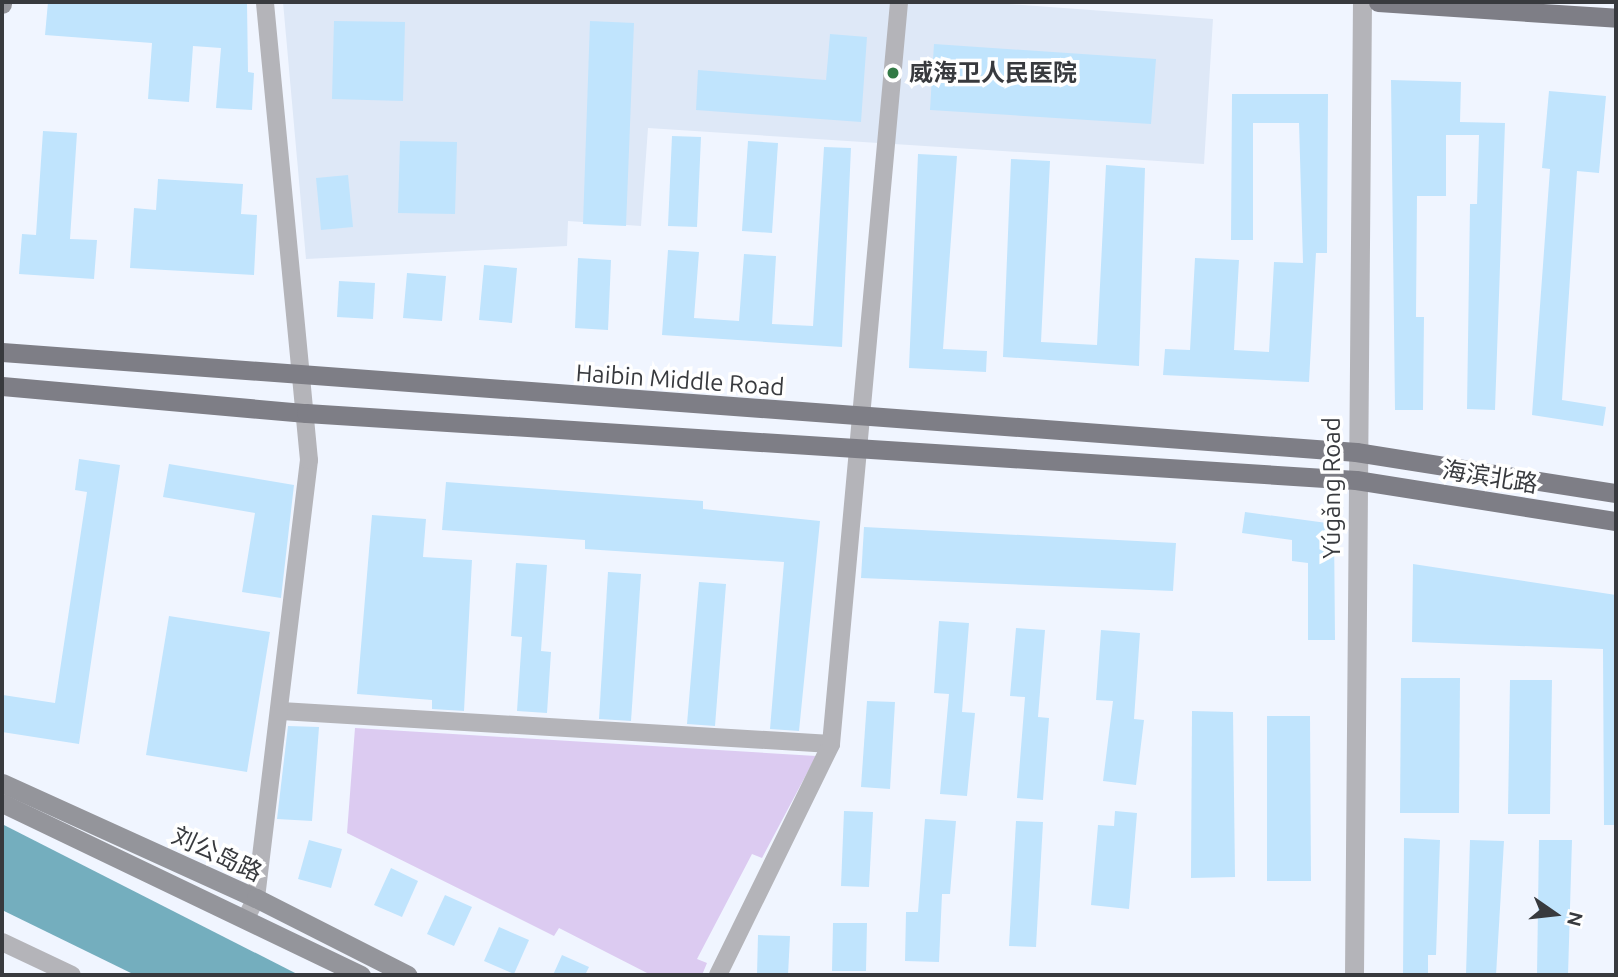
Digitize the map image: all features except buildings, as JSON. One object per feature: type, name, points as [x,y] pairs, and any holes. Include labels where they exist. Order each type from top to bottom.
[{"type":"main road","points":[[1378,2],[1616,18]]},
{"type":"main road","name":"Haibin Middle Road","points":[[2,352],[303,377],[1356,452]]},
{"type":"main road","points":[[2,399],[11,387],[306,413],[1356,480]]},
{"type":"main road","name":"海滨北路","points":[[1356,452],[1616,493]]},
{"type":"main road","name":"海滨北路","points":[[1356,480],[1616,522]]},
{"type":"main road","name":"刘公岛路","points":[[2,783],[256,898],[408,975]]},
{"type":"main road","name":"刘公岛路","points":[[2,803],[361,975]]},
{"type":"street","points":[[246,918],[256,898],[281,711],[309,460],[265,2]]},
{"type":"street","points":[[718,975],[831,744],[863,418],[898,2]]},
{"type":"street","name":"Yúgǎng Road","points":[[1354,975],[1356,452],[1362,2]]},
{"type":"street","points":[[281,711],[831,744]]},
{"type":"street","points":[[2,942],[72,975]]},
{"type":"shaded area","points":[[283,2],[982,2],[1213,19],[1204,164],[648,128],[641,226],[568,221],[567,246],[306,259]]},
{"type":"shaded area","points":[[355,728],[816,756],[762,858],[752,854],[697,959],[707,963],[702,975],[651,975],[559,928],[554,936],[347,833]]},
{"type":"water","points":[[2,824],[299,975],[135,975],[2,910]]},
{"type":"place","name":"威海卫人民医院","points":[[893,73]]}]
